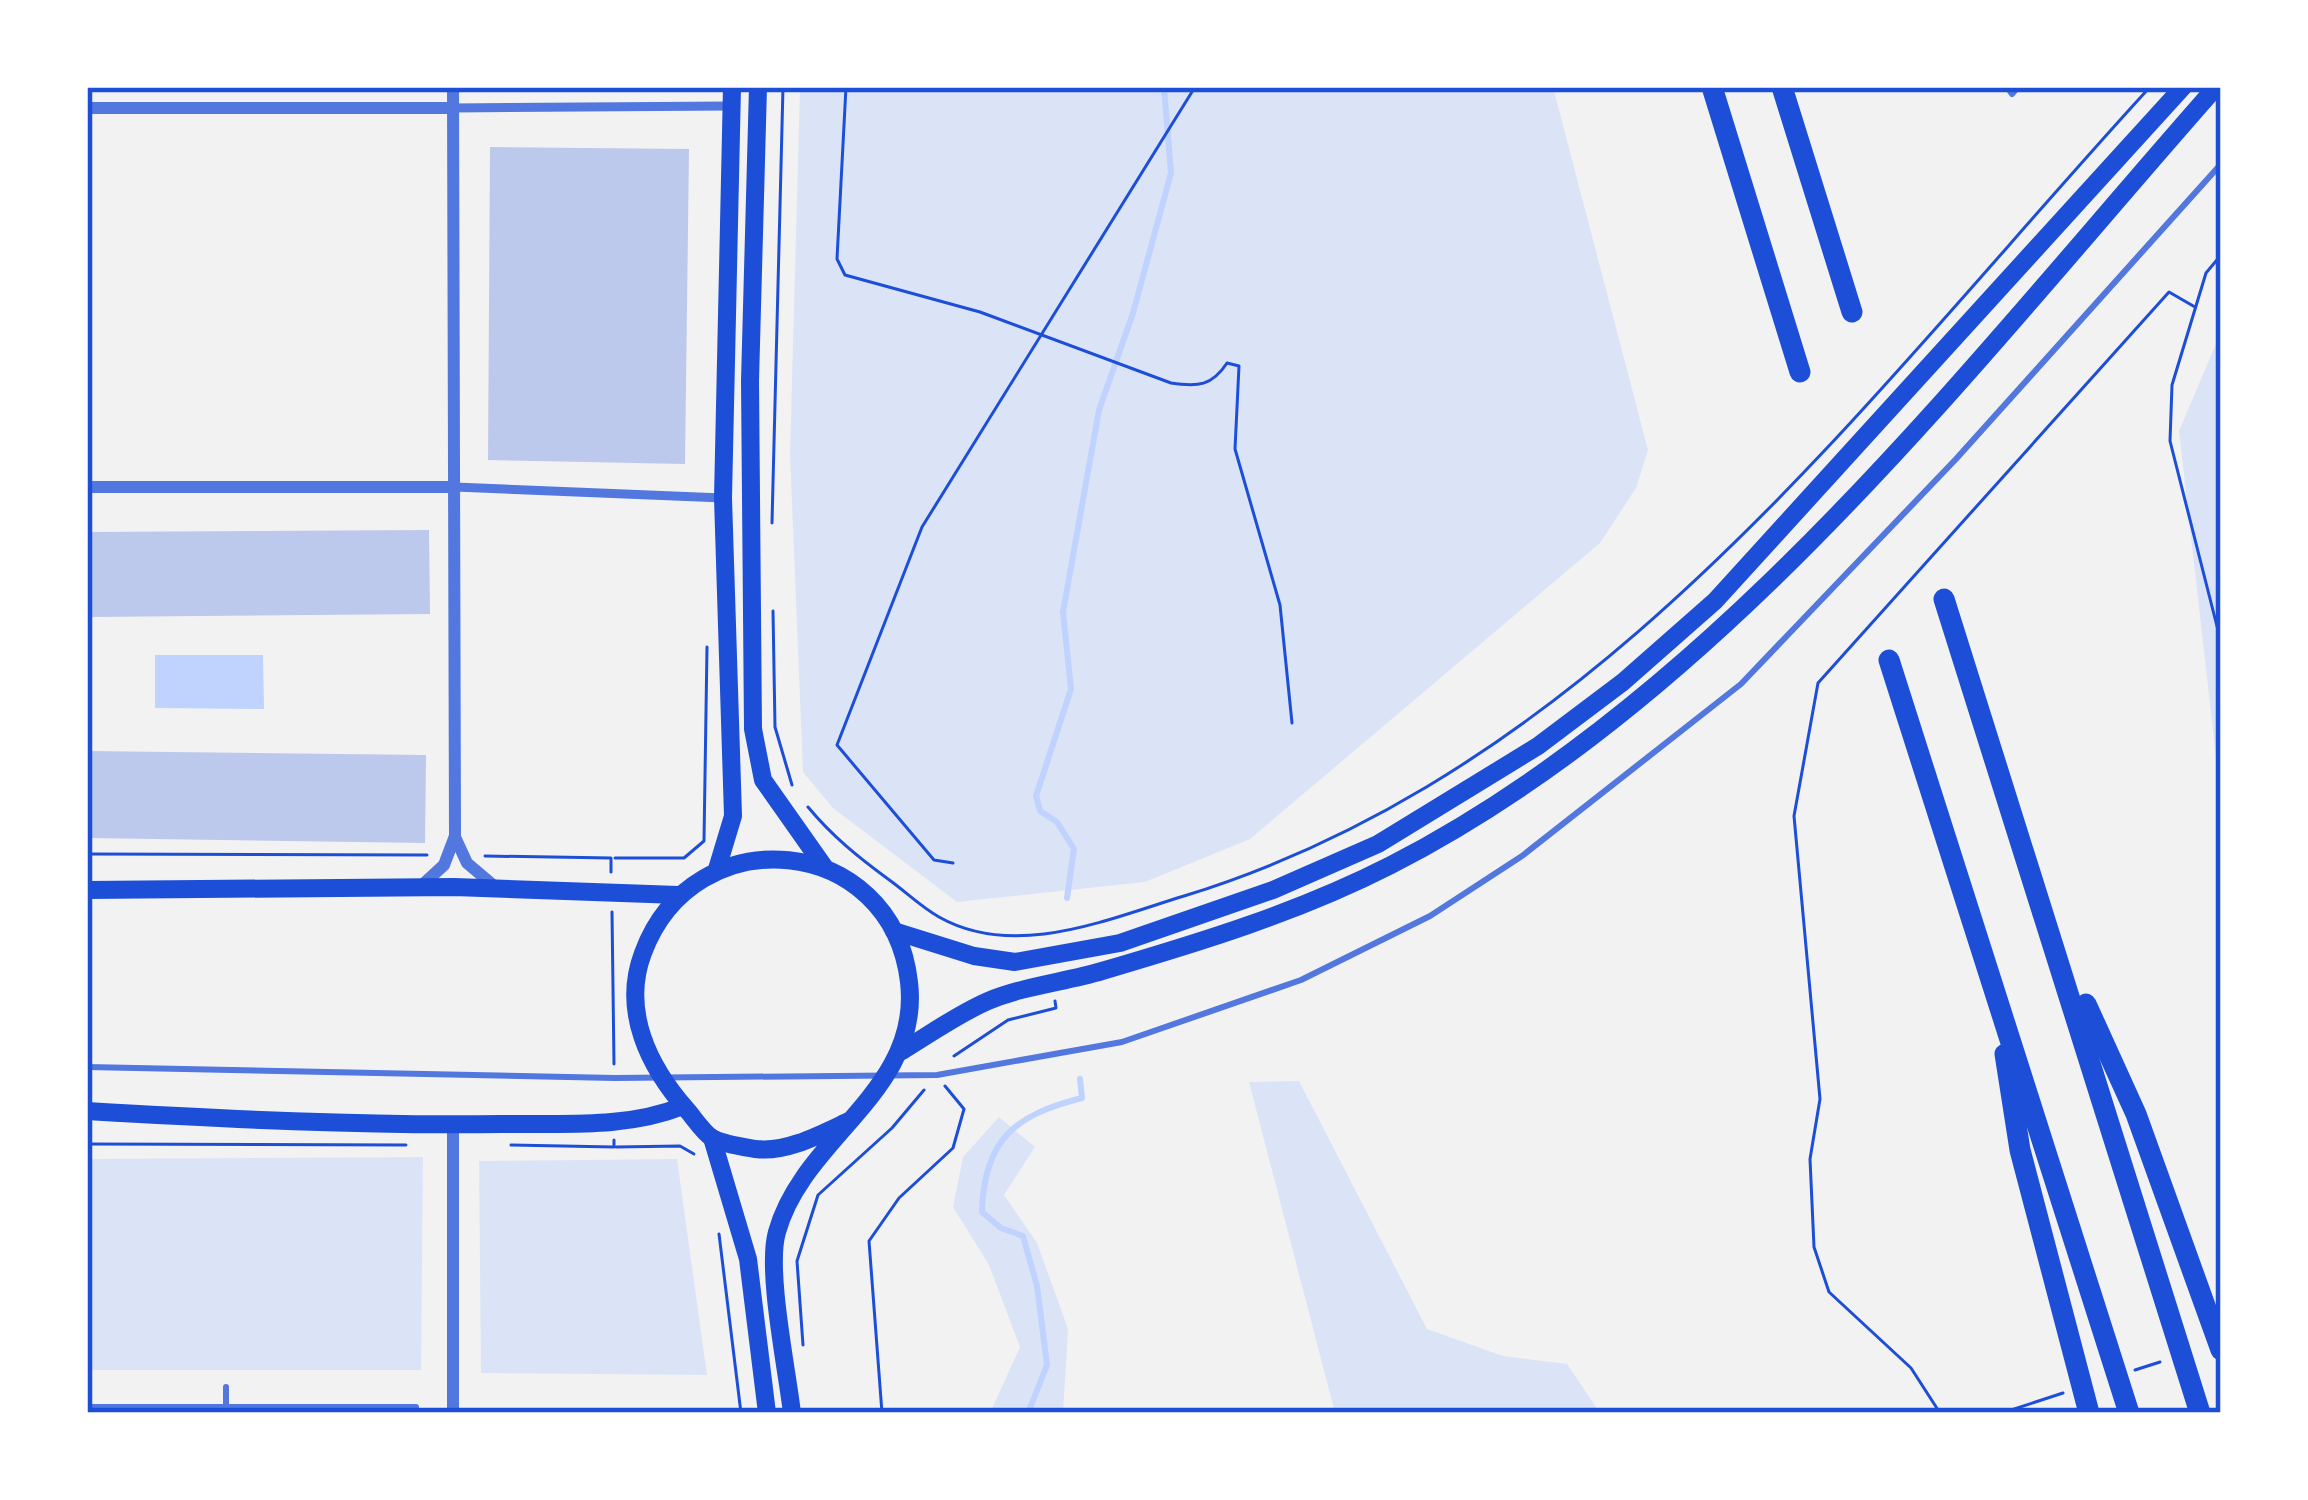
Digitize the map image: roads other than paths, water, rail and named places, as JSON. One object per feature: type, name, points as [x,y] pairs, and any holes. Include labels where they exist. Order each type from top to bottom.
[{"type":"highway","points":[[1712,87],[1800,372]]},
{"type":"highway","points":[[1782,87],[1852,312]]},
{"type":"highway","points":[[1944,598],[2200,1413]]},
{"type":"highway","points":[[1889,660],[2129,1413]]},
{"type":"highway","points":[[2051,928],[2136,1114],[2221,1350]]},
{"type":"highway","points":[[1992,976],[2020,1150],[2089,1413]]},
{"type":"main road","points":[[758,87],[750,381],[753,729],[764,780],[825,868]]},
{"type":"main road","points":[[894,931],[974,956],[1046,959],[1120,943],[1220,910],[1378,844],[1538,746],[1623,682],[1714,601],[1793,521],[2183,87]]},
{"type":"main road","points":[[902,1051],[986,1002],[1228,934],[1389,866],[1544,773],[1726,623],[1799,550],[1935,405],[2216,87]]},
{"type":"main road","points":[[718,868],[734,816],[723,498],[732,96]]},
{"type":"main road","points":[[767,1413],[748,1259],[712,1138],[661,1078],[646,1051],[635,1010],[637,968],[652,928],[678,895],[718,868],[771,859],[825,868],[857,887],[894,931],[909,980],[902,1051],[887,1077],[795,1184],[775,1236],[792,1413]]},
{"type":"main road","points":[[87,890],[419,888],[678,895]]},
{"type":"main road","points":[[87,1111],[453,1134],[653,1118],[683,1106]]},
{"type":"main road","points":[[712,1138],[761,1150],[804,1141],[851,1120]]},
{"type":"street","points":[[453,87],[456,855],[498,889]]},
{"type":"street","points":[[87,108],[453,108],[732,96]]},
{"type":"street","points":[[87,488],[454,487],[723,498]]},
{"type":"street","points":[[419,888],[456,855]]},
{"type":"street","points":[[453,1134],[453,1413]]},
{"type":"lane","points":[[2006,87],[2012,94],[2018,87]]},
{"type":"lane","points":[[87,1067],[614,1078],[937,1075],[1088,1050],[1187,1022],[1301,980],[1393,935],[1522,856],[1663,751],[1787,639],[2221,164]]},
{"type":"lane","points":[[226,1388],[226,1410]]},
{"type":"lane","points":[[87,1407],[416,1407],[416,1413]]},
{"type":"lane","points":[[497,1413],[710,1413]]},
{"type":"water","points":[[155,655],[263,655],[264,709],[155,708]]},
{"type":"waterway","points":[[1067,898],[1074,849],[1057,822],[1040,811],[1036,796],[1071,689],[1063,612],[1099,410],[1133,313],[1171,173],[1164,87]]},
{"type":"waterway","points":[[1028,1413],[1047,1365],[1037,1286],[1023,1236],[1001,1228],[982,1212],[984,1187],[989,1166],[1007,1134],[1038,1113],[1082,1098],[1080,1079]]}]
